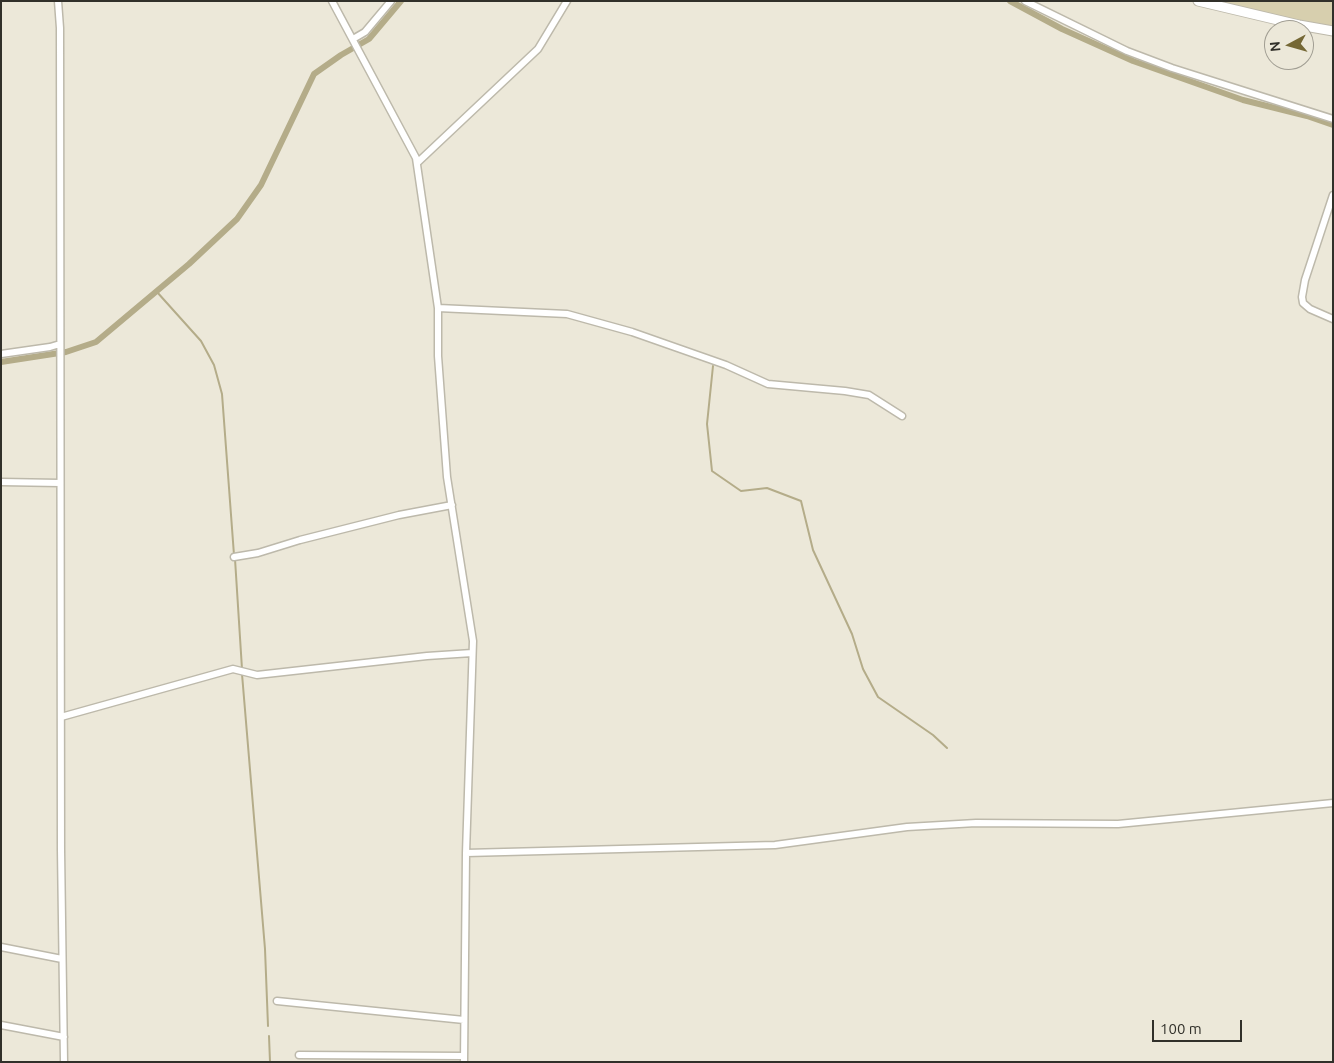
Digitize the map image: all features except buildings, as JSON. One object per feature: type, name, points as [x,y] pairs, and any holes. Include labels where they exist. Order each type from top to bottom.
[{"type":"main road","points":[[1198,1],[1299,25],[1333,31]]},
{"type":"street","points":[[58,1],[60,28],[60,717],[64,1062]]},
{"type":"street","points":[[299,1055],[464,1059],[466,853],[473,641],[447,477],[438,356],[438,308],[416,158],[332,1]]},
{"type":"street","points":[[353,41],[365,32],[391,1]]},
{"type":"street","points":[[417,162],[538,49],[567,1]]},
{"type":"street","points":[[1025,1],[1127,51],[1172,68],[1333,119]]},
{"type":"street","points":[[1333,195],[1305,280],[1302,297],[1303,303],[1310,310],[1333,319]]},
{"type":"street","points":[[438,308],[567,314],[641,336],[726,365],[768,384],[870,395],[902,416]]},
{"type":"street","points":[[1,354],[60,345]]},
{"type":"street","points":[[1,482],[60,483]]},
{"type":"street","points":[[234,557],[258,553],[300,540],[399,515],[452,505]]},
{"type":"street","points":[[60,717],[233,669],[257,675],[426,656],[472,654]]},
{"type":"street","points":[[466,853],[775,845],[907,827],[976,823],[1118,824],[1333,803]]},
{"type":"street","points":[[1,947],[62,959]]},
{"type":"street","points":[[277,1001],[464,1020]]},
{"type":"street","points":[[1,1024],[64,1036]]},
{"type":"shaded area","points":[[1203,1],[1333,1],[1333,27],[1314,23],[1314,20],[1298,20]]},
{"type":"waterway","points":[[1,362],[66,352],[96,342],[189,264],[237,219],[261,185],[314,74],[341,55],[369,39],[401,1]]},
{"type":"waterway","points":[[1010,1],[1062,29],[1133,61],[1243,100],[1307,116],[1333,125]]},
{"type":"waterway","points":[[157,292],[201,341],[214,365],[222,394],[234,555]]},
{"type":"waterway","points":[[713,366],[707,424],[712,471],[741,491],[767,488],[801,501],[813,550],[852,634],[863,669],[878,697],[933,735],[947,748]]},
{"type":"waterway","points":[[235,559],[242,669]]},
{"type":"waterway","points":[[242,674],[265,949],[268,1026]]},
{"type":"waterway","points":[[269,1036],[270,1062]]}]
